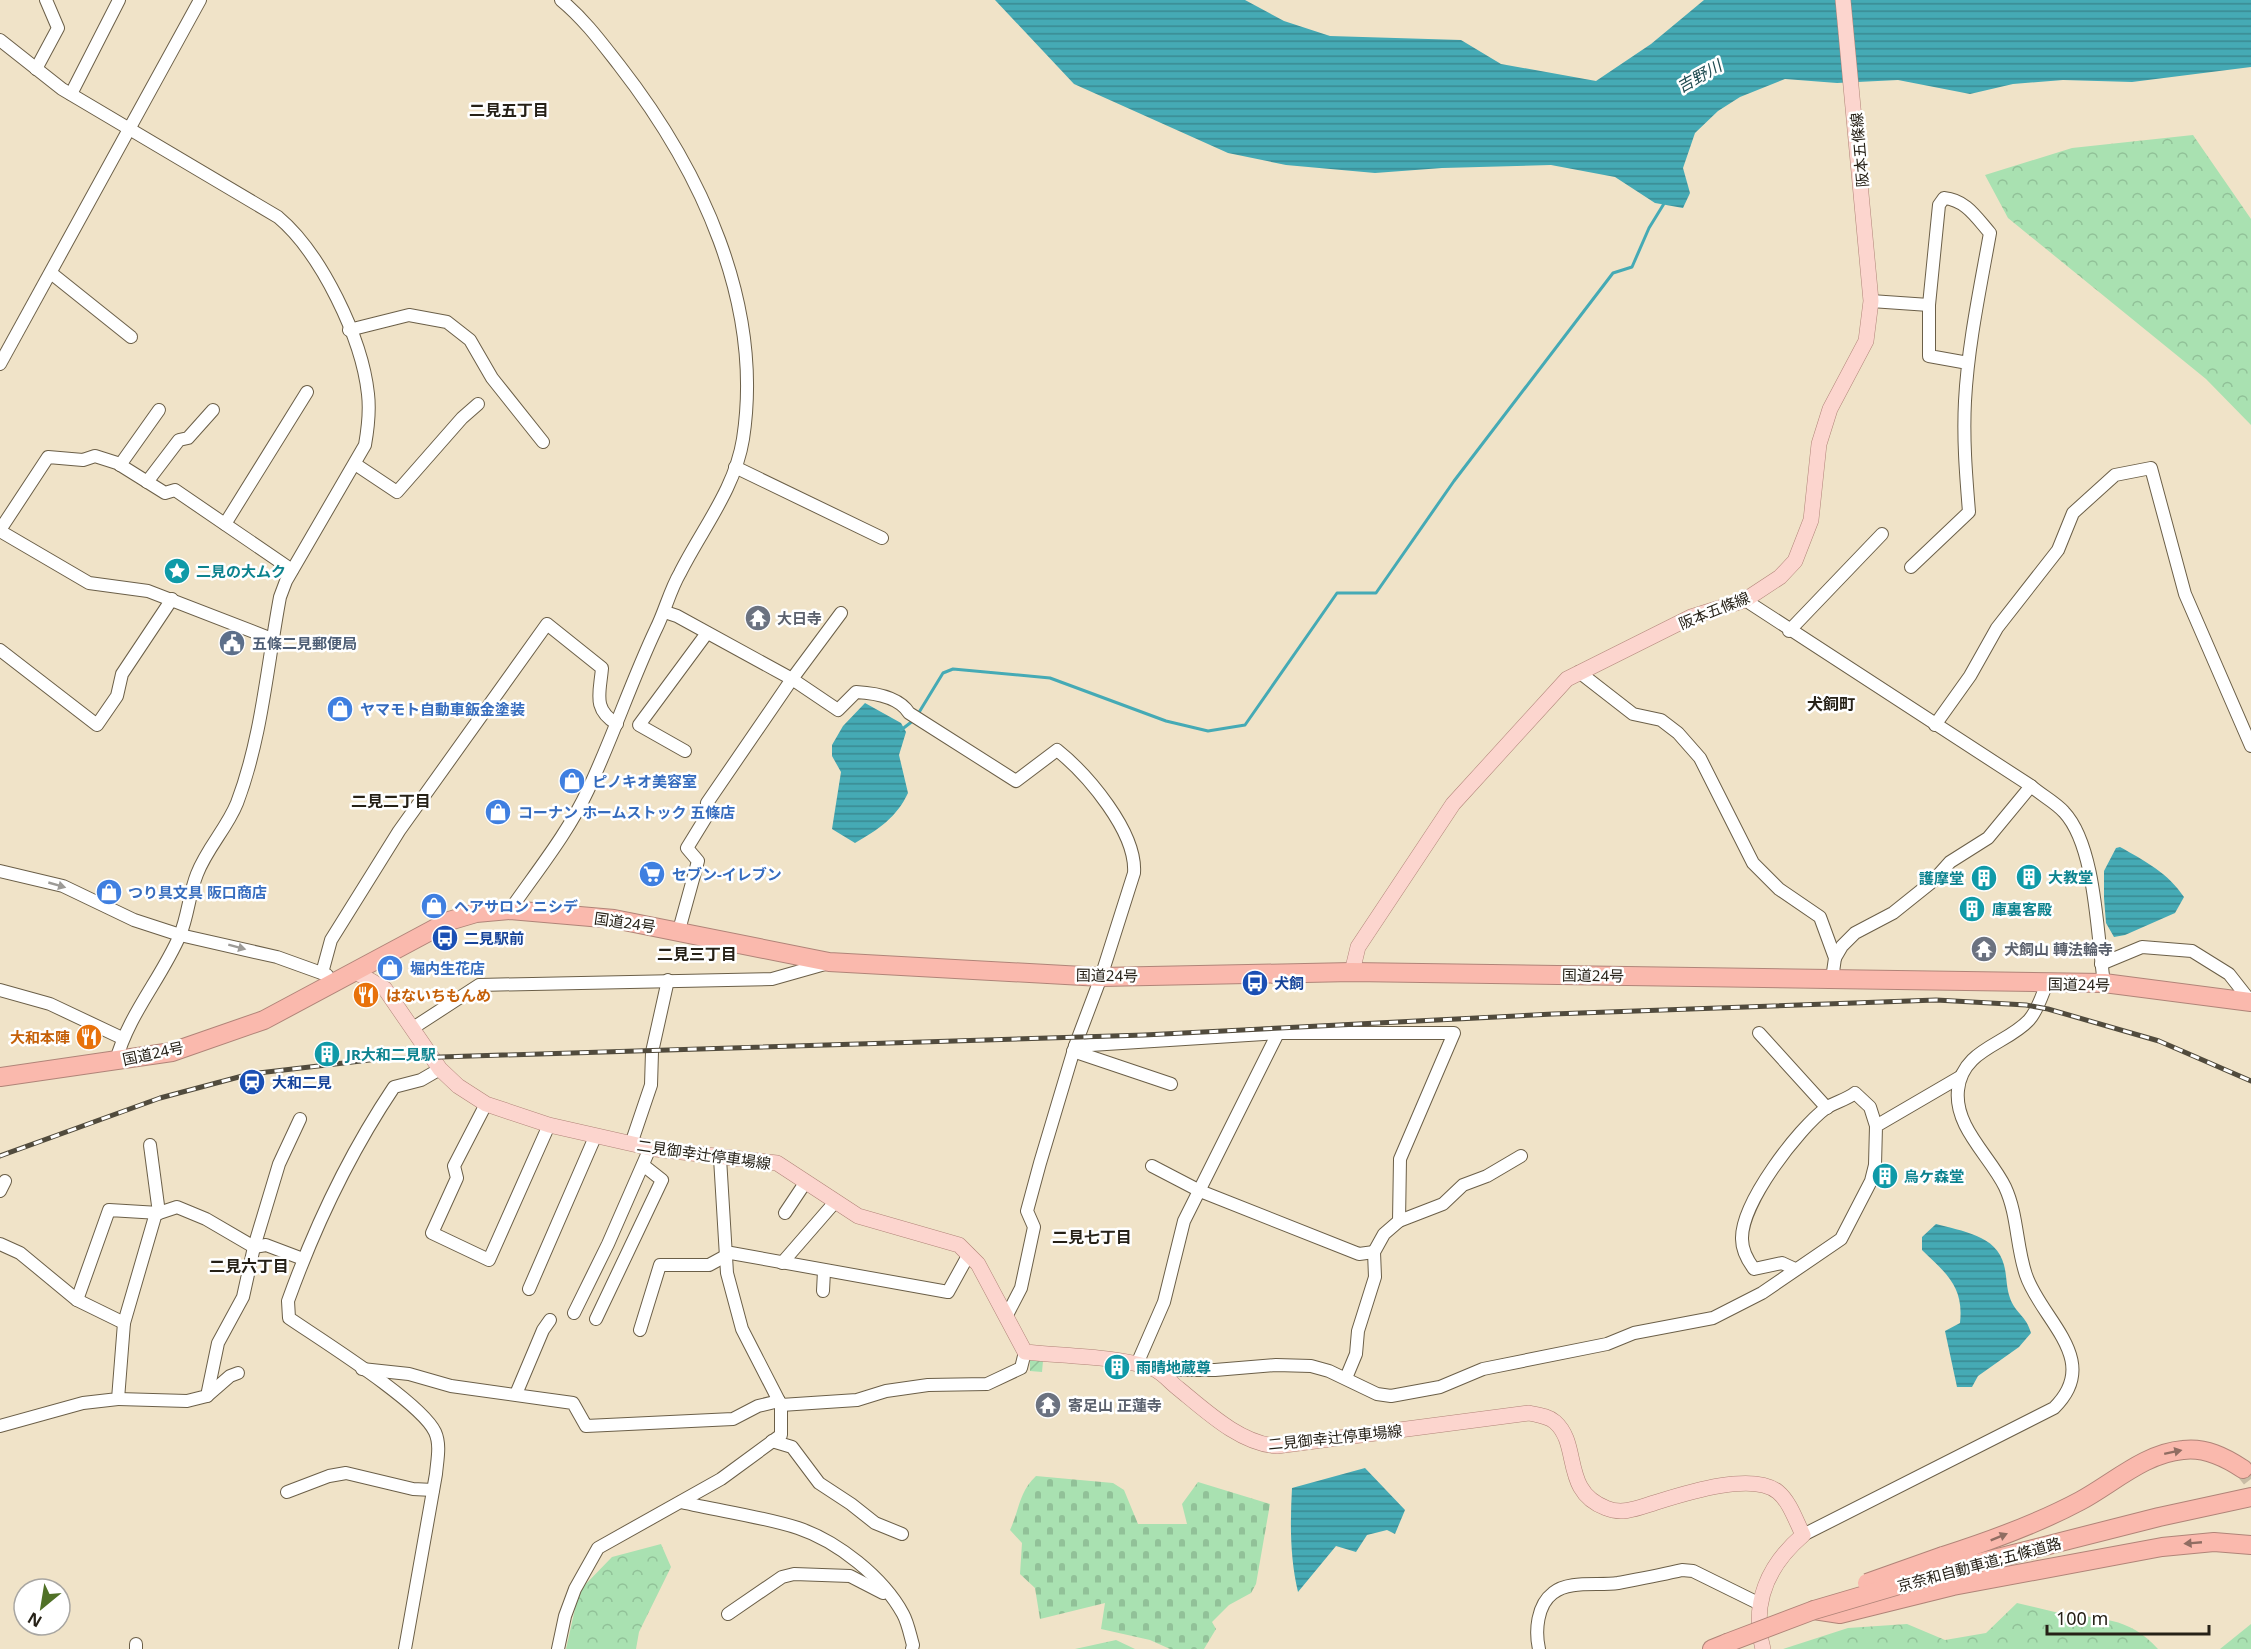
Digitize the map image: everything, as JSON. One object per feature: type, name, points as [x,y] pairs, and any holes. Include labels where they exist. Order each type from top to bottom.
[{"type":"highway","name":"国道24号","points":[[0,1077],[172,1052],[264,1020],[449,921],[476,913],[510,910],[615,919],[679,930],[829,962],[1101,976],[1352,972],[2047,983],[2102,974],[2251,1002]]},
{"type":"highway","points":[[1949,1571],[2169,1452],[2195,1449],[2208,1452],[2242,1469]]},
{"type":"highway","name":"京奈和自動車道;五條道路","points":[[1720,1646],[1814,1610],[1949,1571],[2148,1520],[2251,1497]]},
{"type":"highway","points":[[1745,1636],[1773,1619],[1949,1571],[2172,1545],[2214,1542],[2251,1545]]},
{"type":"main road","name":"阪本五條線","points":[[1352,972],[1358,947],[1453,804],[1534,712],[1568,679],[1691,617],[1744,600],[1780,577],[1795,561],[1811,520],[1820,444],[1830,409],[1866,341],[1871,301],[1855,104],[1843,0]]},
{"type":"main road","name":"二見御幸辻停車場線","points":[[347,974],[385,989],[440,1069],[458,1086],[486,1104],[549,1125],[595,1137],[650,1148],[777,1163],[858,1216],[949,1241],[969,1254],[1007,1315],[1025,1352],[1137,1364],[1156,1370],[1209,1412],[1260,1445],[1277,1446],[1529,1413],[1554,1420],[1565,1437],[1577,1483],[1594,1502],[1606,1509],[1629,1511],[1699,1490],[1742,1484],[1764,1485],[1780,1494],[1803,1535]]},
{"type":"main road","points":[[1763,1649],[1759,1623],[1760,1604],[1771,1570],[1788,1548],[1803,1535]]},
{"type":"street","points":[[36,69],[58,28],[46,0]]},
{"type":"street","points":[[71,94],[119,0]]},
{"type":"street","points":[[0,364],[200,0]]},
{"type":"street","points":[[510,910],[556,846],[588,792],[665,612],[678,575],[719,505],[735,467],[742,440],[746,372],[740,315],[720,245],[704,202],[683,158],[647,100],[580,16],[561,0]]},
{"type":"street","points":[[0,40],[71,94],[278,217],[293,230],[319,262],[360,354],[368,394],[369,421],[365,445],[292,570],[280,597],[260,720],[236,805],[206,853],[196,875],[180,935],[122,1038],[116,1061]]},
{"type":"street","points":[[1911,567],[1969,512],[1965,438],[1968,363],[1990,233],[1970,210],[1956,199],[1944,198],[1939,205],[1929,305],[1929,356],[1968,363]]},
{"type":"street","points":[[51,273],[131,337]]},
{"type":"street","points":[[1871,301],[1929,305]]},
{"type":"street","points":[[349,330],[409,315],[447,322],[470,340],[492,378],[543,442]]},
{"type":"street","points":[[225,524],[307,392]]},
{"type":"street","points":[[355,464],[397,492],[462,418],[478,404]]},
{"type":"street","points":[[120,465],[159,410]]},
{"type":"street","points":[[147,482],[179,440],[188,438],[213,410]]},
{"type":"street","points":[[272,639],[148,591],[89,583],[0,531],[48,458],[83,460],[95,456],[120,465],[165,493],[175,490],[292,570]]},
{"type":"street","points":[[735,467],[882,538]]},
{"type":"street","points":[[1935,725],[1970,676],[1997,628],[2058,550],[2073,513],[2115,475],[2151,468],[2185,594],[2251,746]]},
{"type":"street","points":[[1789,631],[1882,534]]},
{"type":"street","points":[[0,650],[97,725],[117,696],[122,675],[172,599]]},
{"type":"street","points":[[1744,600],[2031,786],[2064,812],[2077,831],[2088,862],[2102,974],[2142,947],[2192,951],[2229,974],[2251,1002]]},
{"type":"street","points":[[665,612],[792,680],[838,710],[856,692],[872,693],[903,704],[909,713],[1016,781],[1057,750],[1104,800],[1119,824],[1135,863],[1129,894],[1074,1048],[1027,1211],[1034,1227],[1021,1288],[1007,1315]]},
{"type":"street","points":[[679,930],[698,861],[687,848],[711,809],[707,802],[842,613]]},
{"type":"street","points":[[322,973],[331,940],[399,831],[547,624],[602,668],[599,708],[605,717],[617,723]]},
{"type":"street","points":[[685,751],[639,725],[707,633]]},
{"type":"street","points":[[1580,672],[1633,714],[1661,720],[1678,733],[1700,759],[1753,863],[1779,889],[1820,917],[1835,958]]},
{"type":"street","points":[[1832,979],[1835,958],[1842,946],[1855,933],[1893,913],[1933,880],[1950,862],[1988,838],[2031,786]]},
{"type":"street","points":[[0,871],[63,886],[134,920],[180,935],[276,957],[322,973],[347,974]]},
{"type":"street","points":[[413,1028],[479,986],[772,979],[829,962]]},
{"type":"street","points":[[631,1144],[651,1085],[652,1052],[669,980]]},
{"type":"street","points":[[1803,1535],[2054,1408],[2067,1391],[2072,1371],[2072,1356],[2066,1341],[2033,1292],[2026,1275],[2013,1206],[2006,1189],[1962,1116],[1957,1099],[1960,1077],[1968,1065],[1983,1049],[2029,1020],[2047,983]]},
{"type":"street","points":[[0,990],[50,1004],[122,1038]]},
{"type":"street","points":[[1074,1048],[1278,1033],[1454,1033],[1400,1159],[1399,1221]]},
{"type":"street","points":[[1137,1364],[1164,1302],[1184,1221],[1278,1033]]},
{"type":"street","points":[[1759,1033],[1827,1108]]},
{"type":"street","points":[[1074,1048],[1171,1084]]},
{"type":"street","points":[[405,1649],[433,1490],[438,1453],[435,1433],[423,1417],[399,1395],[289,1318],[288,1302],[303,1259],[330,1196],[352,1160],[366,1129],[394,1087],[421,1080],[440,1069]]},
{"type":"street","points":[[1875,1126],[1960,1077]]},
{"type":"street","points":[[1156,1370],[1215,1370],[1276,1365],[1311,1366],[1346,1378],[1377,1394],[1391,1396],[1440,1387],[1483,1369],[1607,1344],[1634,1333],[1713,1317],[1762,1293],[1841,1239],[1874,1169],[1875,1126],[1870,1107],[1861,1095],[1855,1093],[1827,1108],[1788,1147],[1761,1187],[1744,1228],[1742,1240],[1754,1269],[1782,1263],[1795,1269]]},
{"type":"street","points":[[486,1104],[454,1166],[457,1178],[432,1233],[489,1260],[549,1125]]},
{"type":"street","points":[[207,1396],[218,1343],[243,1298],[254,1247],[279,1164],[300,1119]]},
{"type":"street","points":[[529,1290],[595,1137]]},
{"type":"street","points":[[118,1399],[124,1323],[157,1213],[150,1145]]},
{"type":"street","points":[[574,1313],[608,1244],[650,1148]]},
{"type":"street","points":[[1346,1378],[1356,1354],[1358,1330],[1376,1277],[1374,1252],[1384,1233],[1399,1221],[1443,1204],[1463,1185],[1487,1176],[1521,1156]]},
{"type":"street","points":[[558,1649],[565,1616],[575,1589],[598,1548],[721,1479],[781,1435],[780,1403],[742,1329],[724,1257],[720,1158]]},
{"type":"street","points":[[596,1319],[662,1180],[643,1165]]},
{"type":"street","points":[[1152,1166],[1200,1191],[1359,1254],[1374,1252]]},
{"type":"street","points":[[785,1214],[805,1183]]},
{"type":"street","points":[[782,1263],[835,1202]]},
{"type":"street","points":[[77,1300],[109,1210],[157,1213],[177,1207],[206,1219],[254,1247],[266,1245],[303,1259]]},
{"type":"street","points":[[0,1244],[20,1253],[77,1300],[124,1323]]},
{"type":"street","points":[[640,1330],[660,1265],[710,1265],[731,1253],[948,1292],[969,1254]]},
{"type":"street","points":[[823,1291],[824,1271]]},
{"type":"street","points":[[516,1394],[543,1330],[550,1320]]},
{"type":"street","points":[[361,1369],[409,1374],[451,1386],[573,1402],[586,1426],[733,1419],[758,1406],[857,1400],[886,1391],[928,1385],[987,1384],[1021,1368],[1025,1352]]},
{"type":"street","points":[[0,1425],[46,1415],[83,1403],[118,1399],[187,1401],[207,1396],[230,1376],[238,1373]]},
{"type":"street","points":[[772,1441],[792,1447],[819,1484],[874,1523],[902,1534]]},
{"type":"street","points":[[287,1492],[329,1476],[346,1473],[413,1489],[433,1490]]},
{"type":"street","points":[[681,1502],[798,1528],[826,1542],[864,1568],[892,1598],[903,1616],[913,1645],[912,1649]]},
{"type":"street","points":[[1539,1649],[1535,1632],[1539,1615],[1552,1593],[1567,1587],[1615,1584],[1683,1570],[1693,1571],[1760,1604]]},
{"type":"street","points":[[728,1614],[782,1577],[794,1574],[850,1576],[892,1598]]},
{"type":"green space","points":[[2193,135],[2251,219],[2251,425],[2206,379],[2008,218],[1985,175],[2072,148]]},
{"type":"green space","points":[[1030,1360],[1043,1361],[1042,1372],[1030,1371]]},
{"type":"green space","points":[[1036,1476],[1113,1483],[1124,1490],[1138,1524],[1187,1524],[1182,1504],[1198,1482],[1270,1504],[1256,1584],[1251,1593],[1229,1605],[1212,1622],[1216,1629],[1204,1649],[1170,1649],[1150,1640],[1101,1629],[1105,1603],[1040,1619],[1035,1588],[1020,1574],[1022,1543],[1010,1530],[1023,1494]]},
{"type":"green space","points":[[661,1544],[671,1567],[639,1632],[636,1649],[566,1649],[579,1591],[612,1557]]},
{"type":"green space","points":[[2017,1603],[2059,1613],[2112,1621],[2136,1630],[2158,1649],[1783,1649],[1848,1628],[1907,1624],[1945,1640],[1986,1633]]},
{"type":"green space","points":[[2251,1624],[2251,1649],[2220,1649]]},
{"type":"green space","points":[[1116,1640],[1135,1649],[1075,1649]]},
{"type":"water","name":"吉野川","points":[[995,0],[1245,0],[1284,21],[1330,36],[1461,40],[1501,64],[1596,81],[1651,44],[1704,0],[2251,0],[2251,67],[2132,82],[2063,80],[2013,84],[1970,94],[1898,80],[1837,83],[1785,79],[1740,97],[1718,111],[1695,133],[1683,168],[1690,193],[1683,208],[1655,203],[1615,177],[1551,165],[1442,168],[1375,173],[1286,165],[1228,153],[1074,84]]},
{"type":"water","points":[[865,703],[901,723],[906,732],[899,755],[908,793],[904,802],[886,822],[855,843],[832,829],[841,772],[832,756],[832,745],[843,726]]},
{"type":"water","points":[[2120,847],[2163,874],[2184,897],[2175,913],[2125,935],[2114,937],[2106,923],[2104,871],[2116,848]]},
{"type":"water","points":[[1936,1224],[1967,1232],[1994,1247],[2004,1265],[2012,1303],[2031,1333],[2019,1347],[1978,1376],[1972,1387],[1957,1387],[1945,1331],[1960,1323],[1961,1311],[1956,1290],[1946,1274],[1922,1250],[1922,1237]]},
{"type":"water","points":[[1365,1468],[1405,1510],[1395,1534],[1387,1530],[1367,1535],[1356,1552],[1336,1546],[1298,1592],[1291,1541],[1292,1488]]},
{"type":"waterway","points":[[918,714],[943,673],[953,669],[1050,678],[1166,721],[1208,731],[1245,725],[1337,593],[1376,593],[1454,481],[1613,273],[1632,267],[1649,228],[1665,202]]},
{"type":"waterway","points":[[901,730],[914,720]]},
{"type":"tunnel","points":[[2243,1469],[2251,1479]]},
{"type":"railway","points":[[0,1156],[160,1098],[250,1074],[378,1059],[1144,1035],[1553,1014],[1936,1000],[2026,1005],[2048,1009],[2159,1041],[2251,1081]]},
{"type":"place","name":"二見の大ムク","points":[[177,571]]},
{"type":"place","name":"大日寺","points":[[758,618]]},
{"type":"place","name":"五條二見郵便局","points":[[232,643]]},
{"type":"place","name":"ヤマモト自動車鈑金塗装","points":[[340,709]]},
{"type":"place","name":"ピノキオ美容室","points":[[572,781]]},
{"type":"place","name":"コーナン ホームストック 五條店","points":[[498,812]]},
{"type":"place","name":"セブン-イレブン","points":[[652,874]]},
{"type":"place","name":"大教堂","points":[[2029,877]]},
{"type":"place","name":"護摩堂","points":[[1984,878]]},
{"type":"place","name":"つり具文具 阪口商店","points":[[109,892]]},
{"type":"place","name":"ヘアサロン ニシデ","points":[[434,906]]},
{"type":"place","name":"庫裏客殿","points":[[1972,909]]},
{"type":"place","name":"二見駅前","points":[[445,938]]},
{"type":"place","name":"犬飼山 轉法輪寺","points":[[1984,949]]},
{"type":"place","name":"堀内生花店","points":[[390,968]]},
{"type":"place","name":"犬飼","points":[[1255,983]]},
{"type":"place","name":"はないちもんめ","points":[[366,995]]},
{"type":"place","name":"大和本陣","points":[[89,1037]]},
{"type":"place","name":"JR大和二見駅","points":[[327,1054]]},
{"type":"place","name":"大和二見","points":[[252,1082]]},
{"type":"place","name":"烏ケ森堂","points":[[1885,1176]]},
{"type":"place","name":"雨晴地蔵尊","points":[[1117,1367]]},
{"type":"place","name":"寄足山 正蓮寺","points":[[1048,1405]]},
{"type":"district","name":"二見五丁目","points":[[509,110]]},
{"type":"district","name":"犬飼町","points":[[1831,704]]},
{"type":"district","name":"二見二丁目","points":[[391,801]]},
{"type":"district","name":"二見三丁目","points":[[697,954]]},
{"type":"district","name":"二見七丁目","points":[[1092,1237]]},
{"type":"district","name":"二見六丁目","points":[[249,1266]]}]
